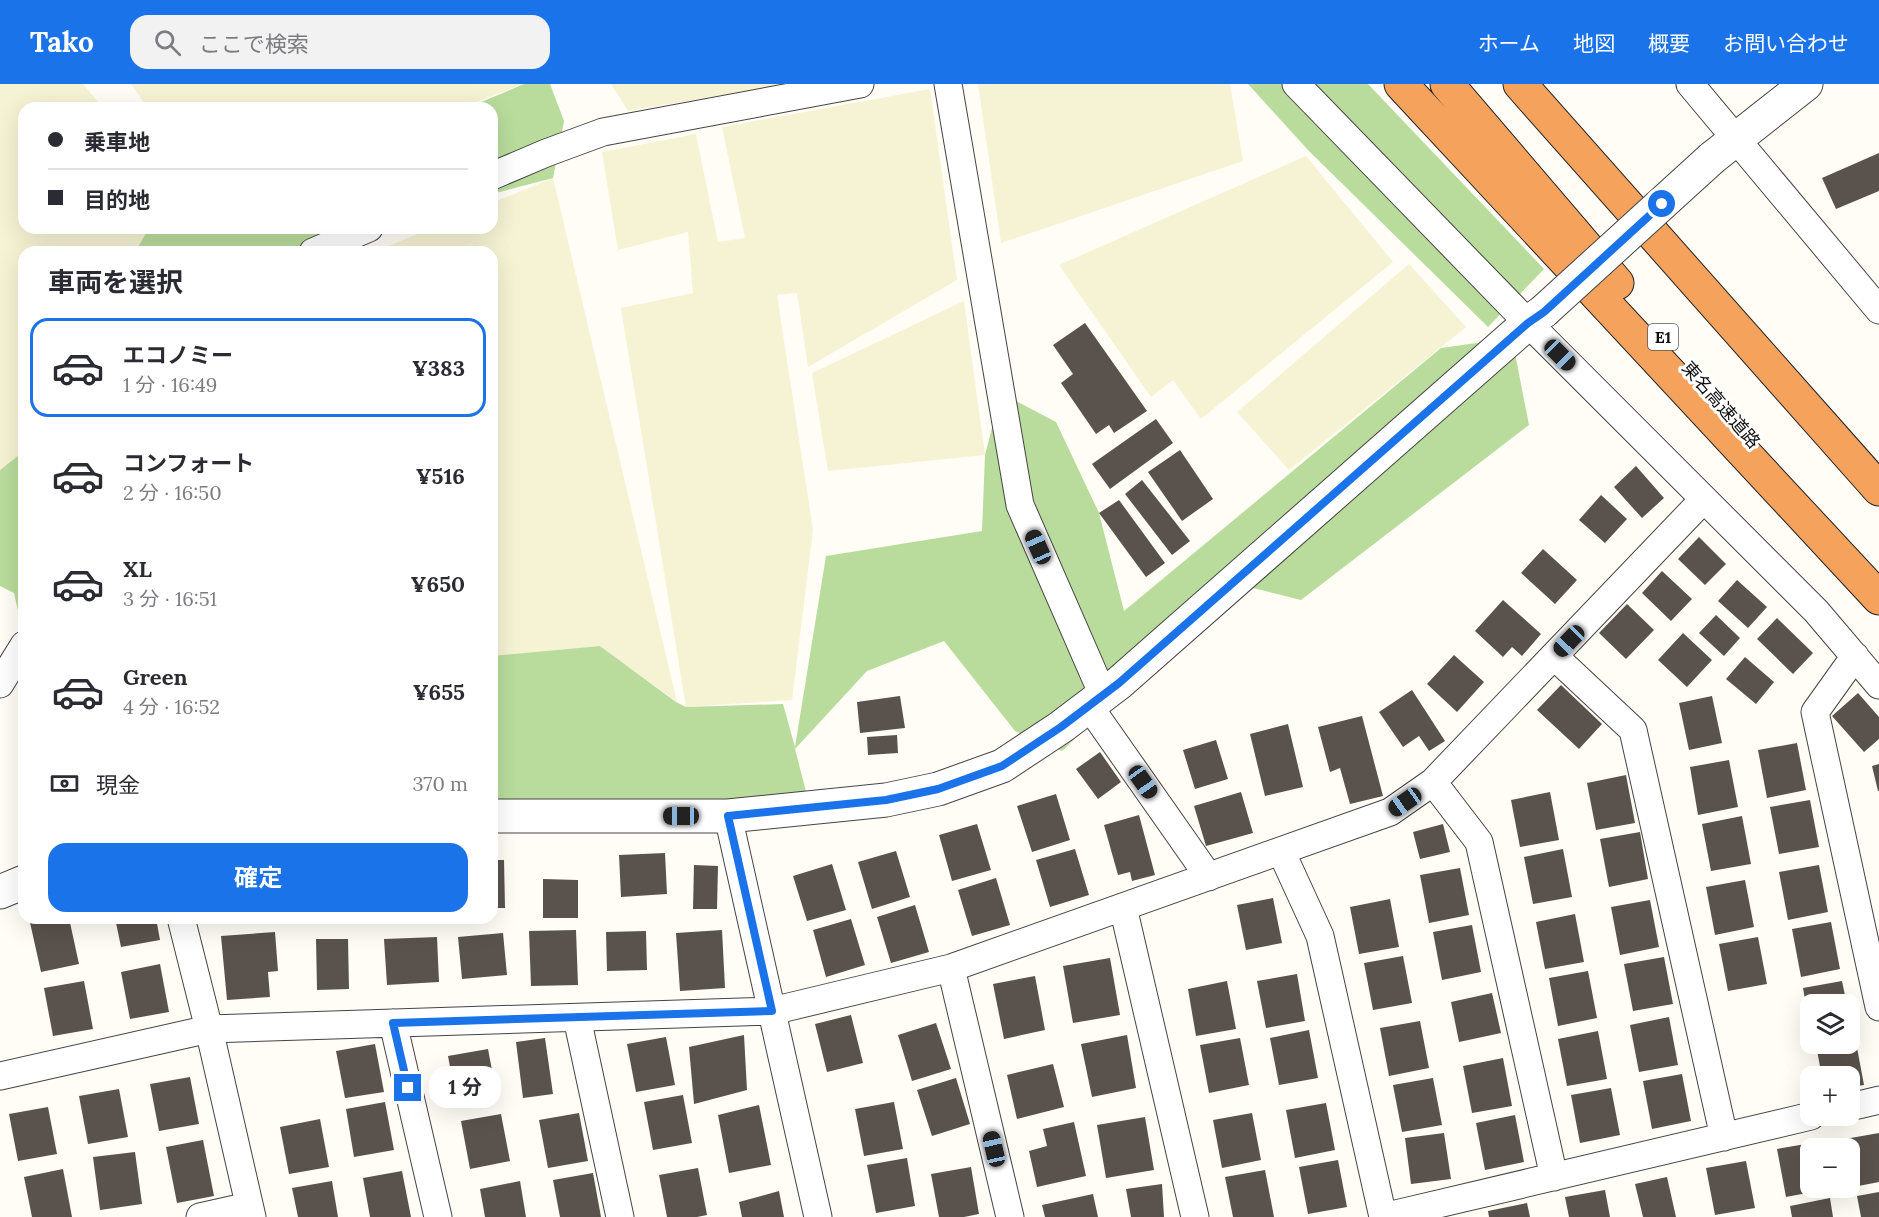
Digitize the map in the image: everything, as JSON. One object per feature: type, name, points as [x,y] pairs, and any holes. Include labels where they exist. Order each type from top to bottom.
[{"type":"highway","points":[[1401,84],[1879,598]]},
{"type":"highway","name":"東名高速道路","points":[[1447,84],[1879,590]]},
{"type":"highway","points":[[1520,84],[1879,489]]},
{"type":"street","points":[[498,173],[603,132],[860,84]]},
{"type":"street","points":[[948,84],[1020,505],[1096,700],[1209,877]]},
{"type":"street","points":[[1296,84],[1536,317],[1704,499],[1816,611],[1879,685]]},
{"type":"street","points":[[1690,84],[1724,149],[1879,310]]},
{"type":"street","points":[[498,816],[728,816],[886,800],[938,789],[1002,766],[1061,727],[1128,675],[1724,149],[1806,84]]},
{"type":"street","points":[[327,246],[355,234]]},
{"type":"street","points":[[0,1077],[209,1029],[772,1011],[951,968],[1390,812],[1433,782],[1704,499]]},
{"type":"street","points":[[0,684],[18,655]]},
{"type":"street","points":[[1554,656],[1633,730],[1724,1137]]},
{"type":"street","points":[[1855,656],[1815,711],[1879,1007]]},
{"type":"street","points":[[1433,782],[1479,842],[1554,1177]]},
{"type":"street","points":[[728,816],[818,1217]]},
{"type":"street","points":[[1281,851],[1320,936],[1383,1217],[1800,1119]]},
{"type":"street","points":[[0,892],[18,884]]},
{"type":"street","points":[[1123,907],[1194,1217]]},
{"type":"street","points":[[183,924],[250,1211],[200,1217]]},
{"type":"street","points":[[951,968],[1010,1217]]},
{"type":"street","points":[[577,1017],[620,1217]]},
{"type":"street","points":[[393,1023],[438,1217]]},
{"type":"street","points":[[1860,1105],[1879,1100]]},
{"type":"shaded area","points":[[0,84],[83,84],[98,102],[18,102],[18,234],[146,234],[138,246],[18,246],[18,456],[0,470]]},
{"type":"shaded area","points":[[131,84],[523,84],[476,102],[144,102]]},
{"type":"shaded area","points":[[611,84],[789,84],[628,111]]},
{"type":"shaded area","points":[[978,84],[1230,84],[1243,161],[1001,243]]},
{"type":"shaded area","points":[[930,89],[957,280],[808,367],[797,293],[777,295],[813,530],[792,700],[686,707],[621,308],[693,293],[688,232],[618,250],[602,152],[696,134],[718,242],[745,238],[722,127]]},
{"type":"shaded area","points":[[1306,156],[1393,262],[1201,419],[1173,380],[1151,397],[1059,265]]},
{"type":"shaded area","points":[[553,178],[677,702],[600,646],[498,655],[498,246],[388,246],[418,234],[498,234],[498,201]]},
{"type":"shaded area","points":[[1409,264],[1466,327],[1289,470],[1237,412]]},
{"type":"shaded area","points":[[964,301],[985,455],[828,471],[812,373]]},
{"type":"green space","points":[[524,84],[550,84],[564,121],[553,178],[498,192],[498,102],[481,102]]},
{"type":"green space","points":[[1248,84],[1368,84],[1544,269],[1488,327],[1308,150]]},
{"type":"green space","points":[[146,234],[374,234],[360,246],[138,246]]},
{"type":"green space","points":[[1512,338],[1529,425],[1301,600],[1233,583],[1062,751],[1015,731],[944,641],[867,671],[795,749],[810,807],[498,823],[498,655],[600,646],[686,707],[783,704],[795,747],[826,556],[982,531],[985,455],[1001,393],[1056,422],[1099,513],[1124,611],[1441,348]]},
{"type":"green space","points":[[18,456],[18,610],[14,593],[0,586],[0,470]]},
{"type":"building","points":[[1879,153],[1879,191],[1836,209],[1822,178]]},
{"type":"building","points":[[1085,323],[1147,411],[1114,433],[1109,425],[1096,434],[1061,383],[1073,374],[1053,345]]},
{"type":"building","points":[[1156,419],[1173,443],[1110,489],[1092,464]]},
{"type":"building","points":[[1180,450],[1213,499],[1182,521],[1148,472]]},
{"type":"building","points":[[1636,466],[1664,498],[1642,518],[1614,487]]},
{"type":"building","points":[[1142,480],[1190,541],[1172,555],[1125,494]]},
{"type":"building","points":[[1601,495],[1627,519],[1605,543],[1579,520]]},
{"type":"building","points":[[1119,500],[1165,563],[1146,577],[1099,513]]},
{"type":"building","points":[[1699,537],[1726,564],[1705,585],[1678,559]]},
{"type":"building","points":[[1543,549],[1577,580],[1555,604],[1521,573]]},
{"type":"building","points":[[1662,571],[1692,599],[1671,621],[1642,593]]},
{"type":"building","points":[[1737,580],[1767,607],[1748,628],[1718,601]]},
{"type":"building","points":[[1503,600],[1541,634],[1522,656],[1512,647],[1503,657],[1475,631]]},
{"type":"building","points":[[1627,604],[1654,630],[1626,659],[1599,633]]},
{"type":"building","points":[[1716,615],[1740,638],[1724,656],[1699,633]]},
{"type":"building","points":[[1777,618],[1813,653],[1793,674],[1757,639]]},
{"type":"building","points":[[1683,633],[1712,660],[1687,687],[1658,660]]},
{"type":"building","points":[[1454,655],[1484,682],[1457,712],[1427,684]]},
{"type":"building","points":[[1745,657],[1774,682],[1756,704],[1726,679]]},
{"type":"building","points":[[1561,685],[1602,724],[1579,749],[1537,710]]},
{"type":"building","points":[[1412,690],[1445,741],[1429,751],[1419,736],[1403,747],[1379,712]]},
{"type":"building","points":[[1858,693],[1879,717],[1879,739],[1864,752],[1832,716]]},
{"type":"building","points":[[900,696],[905,728],[860,733],[857,702]]},
{"type":"building","points":[[1712,696],[1722,743],[1689,750],[1679,703]]},
{"type":"building","points":[[1362,716],[1383,796],[1350,804],[1340,768],[1330,772],[1318,727]]},
{"type":"building","points":[[1288,724],[1303,787],[1265,796],[1250,734]]},
{"type":"building","points":[[897,735],[898,753],[868,755],[867,737]]},
{"type":"building","points":[[1216,740],[1228,779],[1195,789],[1183,750]]},
{"type":"building","points":[[1797,743],[1806,790],[1767,798],[1758,750]]},
{"type":"building","points":[[1100,752],[1121,782],[1098,799],[1076,769]]},
{"type":"building","points":[[1729,760],[1738,807],[1698,815],[1690,767]]},
{"type":"building","points":[[1879,764],[1879,791],[1878,791],[1872,766]]},
{"type":"building","points":[[1626,775],[1635,823],[1596,830],[1587,783]]},
{"type":"building","points":[[1241,792],[1253,833],[1206,846],[1194,806]]},
{"type":"building","points":[[1550,792],[1559,840],[1520,847],[1511,800]]},
{"type":"building","points":[[1056,794],[1070,840],[1032,852],[1017,806]]},
{"type":"building","points":[[1810,800],[1819,847],[1779,854],[1770,807]]},
{"type":"building","points":[[1139,815],[1155,875],[1132,881],[1130,872],[1118,875],[1104,825]]},
{"type":"building","points":[[1742,816],[1751,864],[1711,871],[1702,824]]},
{"type":"building","points":[[977,824],[991,870],[952,881],[939,835]]},
{"type":"building","points":[[1443,824],[1450,852],[1420,859],[1413,832]]},
{"type":"building","points":[[1640,832],[1648,879],[1609,887],[1600,839]]},
{"type":"building","points":[[1075,849],[1089,895],[1050,907],[1036,860]]},
{"type":"building","points":[[1563,849],[1572,897],[1533,904],[1524,857]]},
{"type":"building","points":[[896,851],[910,897],[872,909],[858,862]]},
{"type":"building","points":[[665,853],[667,894],[621,897],[619,855]]},
{"type":"building","points":[[498,860],[504,860],[505,908],[498,908]]},
{"type":"building","points":[[832,864],[846,910],[807,921],[793,876]]},
{"type":"building","points":[[694,865],[718,866],[717,909],[693,909]]},
{"type":"building","points":[[1819,865],[1828,912],[1788,920],[1779,872]]},
{"type":"building","points":[[1460,868],[1469,915],[1429,923],[1420,875]]},
{"type":"building","points":[[996,878],[1010,925],[972,936],[958,890]]},
{"type":"building","points":[[543,879],[578,880],[578,918],[543,918]]},
{"type":"building","points":[[1745,880],[1754,927],[1715,935],[1706,887]]},
{"type":"building","points":[[1273,898],[1282,943],[1246,950],[1237,905]]},
{"type":"building","points":[[1390,899],[1399,947],[1359,954],[1350,907]]},
{"type":"building","points":[[1650,900],[1659,947],[1620,955],[1611,907]]},
{"type":"building","points":[[915,905],[929,952],[891,963],[877,917]]},
{"type":"building","points":[[1575,914],[1584,962],[1545,969],[1536,922]]},
{"type":"building","points":[[851,919],[865,965],[826,977],[813,930]]},
{"type":"building","points":[[1831,922],[1840,969],[1801,977],[1792,929]]},
{"type":"building","points":[[30,924],[70,924],[79,964],[41,972]]},
{"type":"building","points":[[116,924],[157,924],[160,940],[121,947]]},
{"type":"building","points":[[1472,925],[1481,972],[1442,980],[1433,932]]},
{"type":"building","points":[[576,930],[578,985],[531,986],[529,931]]},
{"type":"building","points":[[722,930],[725,988],[680,991],[676,933]]},
{"type":"building","points":[[646,931],[647,970],[607,971],[606,932]]},
{"type":"building","points":[[275,932],[278,971],[268,972],[270,997],[227,1000],[221,936]]},
{"type":"building","points":[[503,933],[507,975],[462,979],[458,937]]},
{"type":"building","points":[[437,937],[439,982],[387,985],[384,939]]},
{"type":"building","points":[[1758,937],[1767,984],[1728,991],[1719,944]]},
{"type":"building","points":[[316,939],[348,939],[349,989],[317,990]]},
{"type":"building","points":[[1403,956],[1412,1003],[1373,1010],[1364,963]]},
{"type":"building","points":[[1664,957],[1673,1004],[1633,1011],[1624,964]]},
{"type":"building","points":[[1110,958],[1120,1015],[1073,1023],[1063,966]]},
{"type":"building","points":[[160,964],[169,1012],[130,1019],[121,972]]},
{"type":"building","points":[[1588,971],[1597,1018],[1558,1026],[1549,978]]},
{"type":"building","points":[[1297,974],[1305,1021],[1266,1028],[1257,981]]},
{"type":"building","points":[[1035,976],[1045,1030],[1004,1039],[993,984]]},
{"type":"building","points":[[84,981],[93,1029],[53,1036],[44,988]]},
{"type":"building","points":[[1227,981],[1236,1029],[1196,1036],[1188,989]]},
{"type":"building","points":[[1842,981],[1845,994],[1804,994],[1803,988]]},
{"type":"building","points":[[1492,993],[1501,1033],[1459,1042],[1451,1002]]},
{"type":"building","points":[[851,1015],[863,1063],[827,1072],[815,1024]]},
{"type":"building","points":[[1669,1017],[1678,1065],[1639,1072],[1630,1025]]},
{"type":"building","points":[[1420,1021],[1429,1068],[1389,1076],[1380,1028]]},
{"type":"building","points":[[936,1023],[951,1069],[912,1081],[898,1035]]},
{"type":"building","points":[[1309,1030],[1318,1078],[1279,1085],[1270,1038]]},
{"type":"building","points":[[1598,1031],[1607,1079],[1567,1086],[1558,1039]]},
{"type":"building","points":[[744,1035],[747,1090],[694,1104],[689,1047]]},
{"type":"building","points":[[1127,1035],[1136,1088],[1092,1097],[1081,1044]]},
{"type":"building","points":[[666,1037],[675,1085],[636,1092],[627,1044]]},
{"type":"building","points":[[545,1038],[553,1094],[523,1098],[516,1042]]},
{"type":"building","points":[[1240,1038],[1249,1085],[1209,1093],[1200,1045]]},
{"type":"building","points":[[375,1044],[384,1092],[345,1098],[336,1051]]},
{"type":"building","points":[[488,1049],[497,1097],[457,1104],[448,1056]]},
{"type":"building","points":[[1818,1054],[1858,1054],[1864,1085],[1860,1086],[1860,1066],[1820,1066]]},
{"type":"building","points":[[1503,1058],[1512,1106],[1472,1113],[1463,1066]]},
{"type":"building","points":[[1053,1064],[1064,1107],[1017,1119],[1007,1075]]},
{"type":"building","points":[[1682,1074],[1691,1121],[1652,1129],[1643,1081]]},
{"type":"building","points":[[190,1077],[199,1124],[159,1131],[150,1084]]},
{"type":"building","points":[[956,1078],[970,1124],[932,1136],[917,1090]]},
{"type":"building","points":[[1433,1078],[1442,1125],[1402,1132],[1393,1085]]},
{"type":"building","points":[[1611,1088],[1620,1135],[1580,1143],[1571,1095]]},
{"type":"building","points":[[119,1089],[128,1137],[88,1144],[79,1096]]},
{"type":"building","points":[[683,1095],[692,1143],[653,1150],[644,1102]]},
{"type":"building","points":[[385,1102],[394,1150],[354,1157],[346,1109]]},
{"type":"building","points":[[894,1102],[903,1149],[864,1156],[855,1109]]},
{"type":"building","points":[[1326,1103],[1335,1150],[1295,1158],[1286,1110]]},
{"type":"building","points":[[759,1105],[771,1165],[729,1173],[718,1115]]},
{"type":"building","points":[[48,1107],[57,1154],[18,1161],[9,1114]]},
{"type":"building","points":[[579,1113],[588,1161],[548,1168],[539,1120]]},
{"type":"building","points":[[1252,1113],[1261,1160],[1222,1168],[1213,1120]]},
{"type":"building","points":[[501,1114],[510,1161],[470,1169],[461,1121]]},
{"type":"building","points":[[1515,1115],[1524,1162],[1485,1170],[1476,1123]]},
{"type":"building","points":[[1145,1117],[1154,1170],[1106,1178],[1097,1125]]},
{"type":"building","points":[[320,1119],[329,1167],[289,1174],[280,1127]]},
{"type":"building","points":[[1074,1122],[1086,1176],[1037,1187],[1029,1151],[1047,1146],[1043,1129]]},
{"type":"building","points":[[1444,1133],[1451,1179],[1411,1184],[1405,1138]]},
{"type":"building","points":[[1879,1133],[1879,1182],[1860,1186],[1860,1138],[1851,1138]]},
{"type":"building","points":[[203,1140],[214,1196],[177,1203],[166,1147]]},
{"type":"building","points":[[1800,1145],[1800,1194],[1786,1197],[1777,1149]]},
{"type":"building","points":[[135,1152],[142,1204],[100,1210],[93,1157]]},
{"type":"building","points":[[907,1158],[915,1206],[876,1213],[867,1165]]},
{"type":"building","points":[[1338,1160],[1347,1207],[1308,1214],[1299,1167]]},
{"type":"building","points":[[1746,1161],[1755,1208],[1715,1215],[1706,1168]]},
{"type":"building","points":[[971,1167],[979,1214],[964,1217],[939,1217],[931,1174]]},
{"type":"building","points":[[698,1168],[707,1215],[667,1217],[659,1175]]},
{"type":"building","points":[[63,1169],[72,1217],[32,1217],[24,1177]]},
{"type":"building","points":[[1265,1170],[1274,1217],[1233,1217],[1225,1177]]},
{"type":"building","points":[[402,1171],[411,1217],[370,1217],[363,1178]]},
{"type":"building","points":[[593,1173],[601,1217],[560,1217],[553,1180]]},
{"type":"building","points":[[1667,1177],[1676,1217],[1643,1217],[1635,1184]]},
{"type":"building","points":[[332,1181],[338,1217],[298,1217],[292,1188]]},
{"type":"building","points":[[520,1181],[526,1217],[485,1217],[480,1189]]},
{"type":"building","points":[[1162,1184],[1164,1217],[1131,1217],[1126,1189]]},
{"type":"building","points":[[1605,1190],[1610,1217],[1569,1217],[1565,1197]]},
{"type":"building","points":[[779,1191],[784,1217],[742,1217],[739,1202]]},
{"type":"building","points":[[1879,1192],[1879,1217],[1861,1217],[1857,1198],[1860,1198],[1860,1195]]},
{"type":"building","points":[[1093,1194],[1098,1217],[1045,1217],[1042,1205]]},
{"type":"building","points":[[1830,1198],[1833,1217],[1792,1217],[1790,1206]]},
{"type":"building","points":[[1527,1203],[1530,1217],[1489,1217],[1488,1211]]},
{"type":"route","points":[[408,1088],[393,1023],[772,1011],[728,816],[886,800],[938,789],[1002,766],[1061,727],[1119,683],[1528,323],[1544,312],[1662,204]]}]
